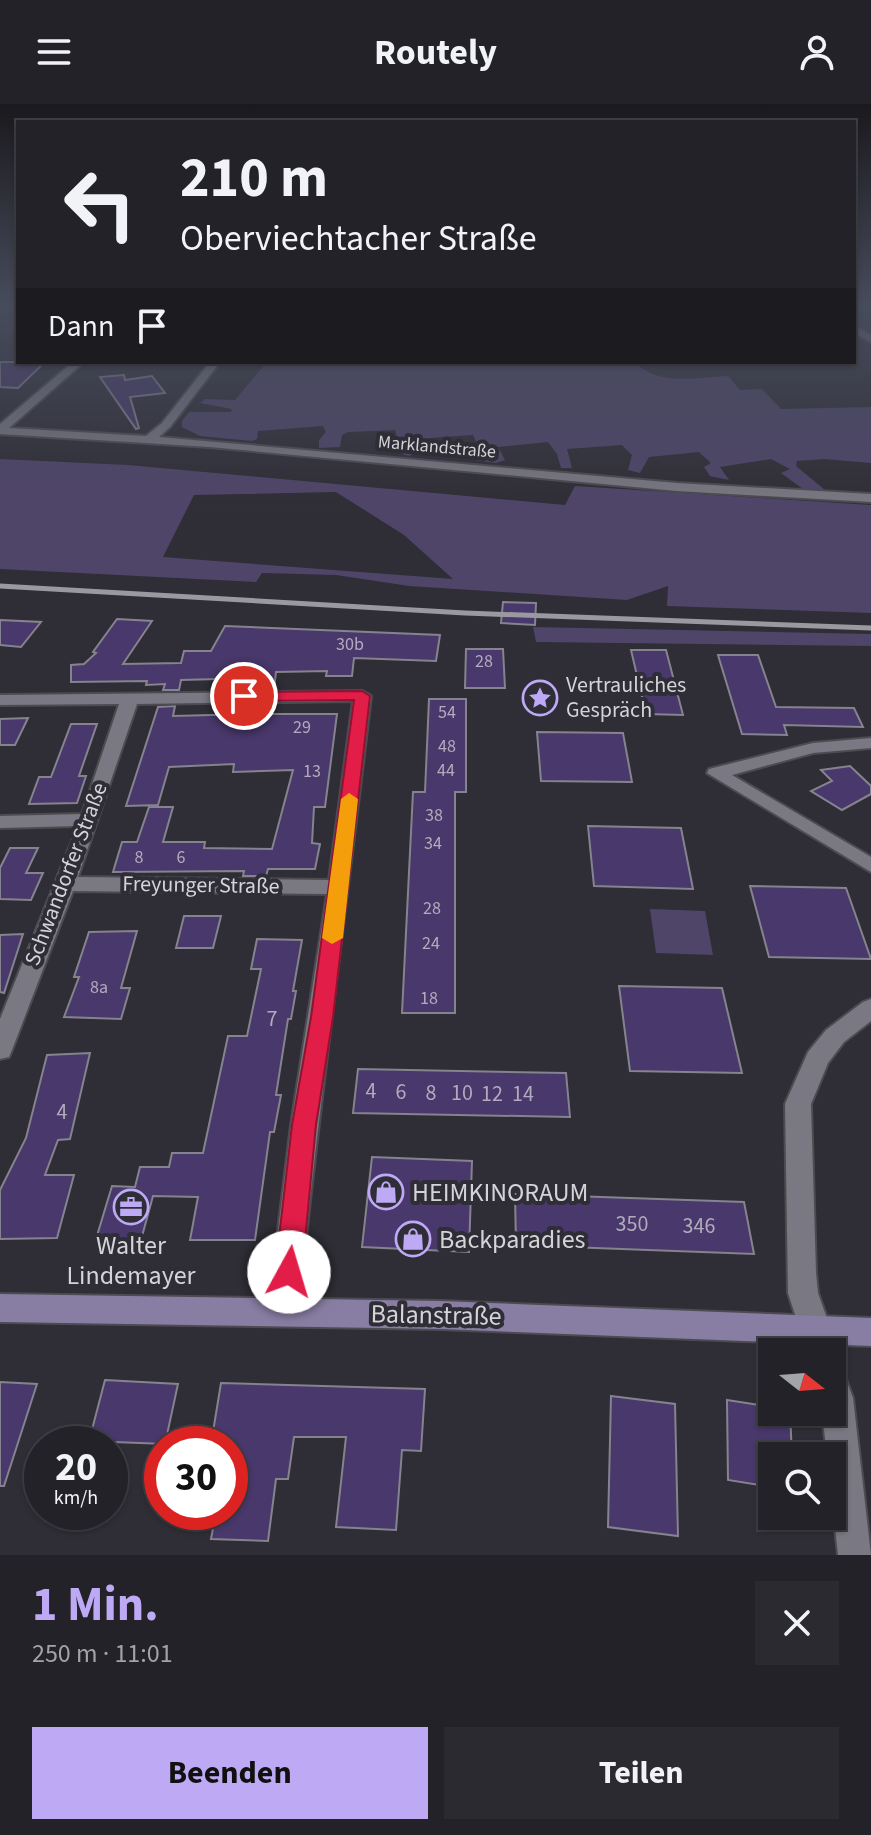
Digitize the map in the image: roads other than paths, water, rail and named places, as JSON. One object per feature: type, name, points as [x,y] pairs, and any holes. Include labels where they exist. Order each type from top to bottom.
[{"type":"street","points":[[0,431],[68,372]]},
{"type":"street","points":[[149,439],[166,425],[207,372]]},
{"type":"street","name":"Marklandstraße","points":[[0,431],[149,439],[677,487],[871,498]]},
{"type":"street","points":[[0,700],[362,696],[322,1017],[304,1125],[283,1311]]},
{"type":"street","name":"Schwandorfer Straße","points":[[0,1050],[9,998],[90,820],[130,698]]},
{"type":"street","points":[[871,743],[813,748],[716,773],[871,866]]},
{"type":"street","points":[[0,822],[90,820]]},
{"type":"street","name":"Freyunger Straße","points":[[63,884],[339,887]]},
{"type":"street","points":[[818,1338],[803,1293],[801,1273],[798,1104],[805,1082],[826,1047],[835,1036],[871,1008]]},
{"type":"street","name":"Balanstraße","points":[[0,1308],[283,1311],[782,1338]]},
{"type":"street","name":"Balanstraße","points":[[832,1338],[871,1332]]},
{"type":"street","points":[[840,1426],[856,1555]]},
{"type":"railway","points":[[0,586],[465,613],[871,628]]},
{"type":"place","name":"Vertrauliches Gespräch","points":[[540,698]]},
{"type":"place","name":"HEIMKINORAUM","points":[[386,1192]]},
{"type":"place","name":"Walter Lindemayer","points":[[131,1207]]},
{"type":"place","name":"Backparadies","points":[[413,1239]]}]
